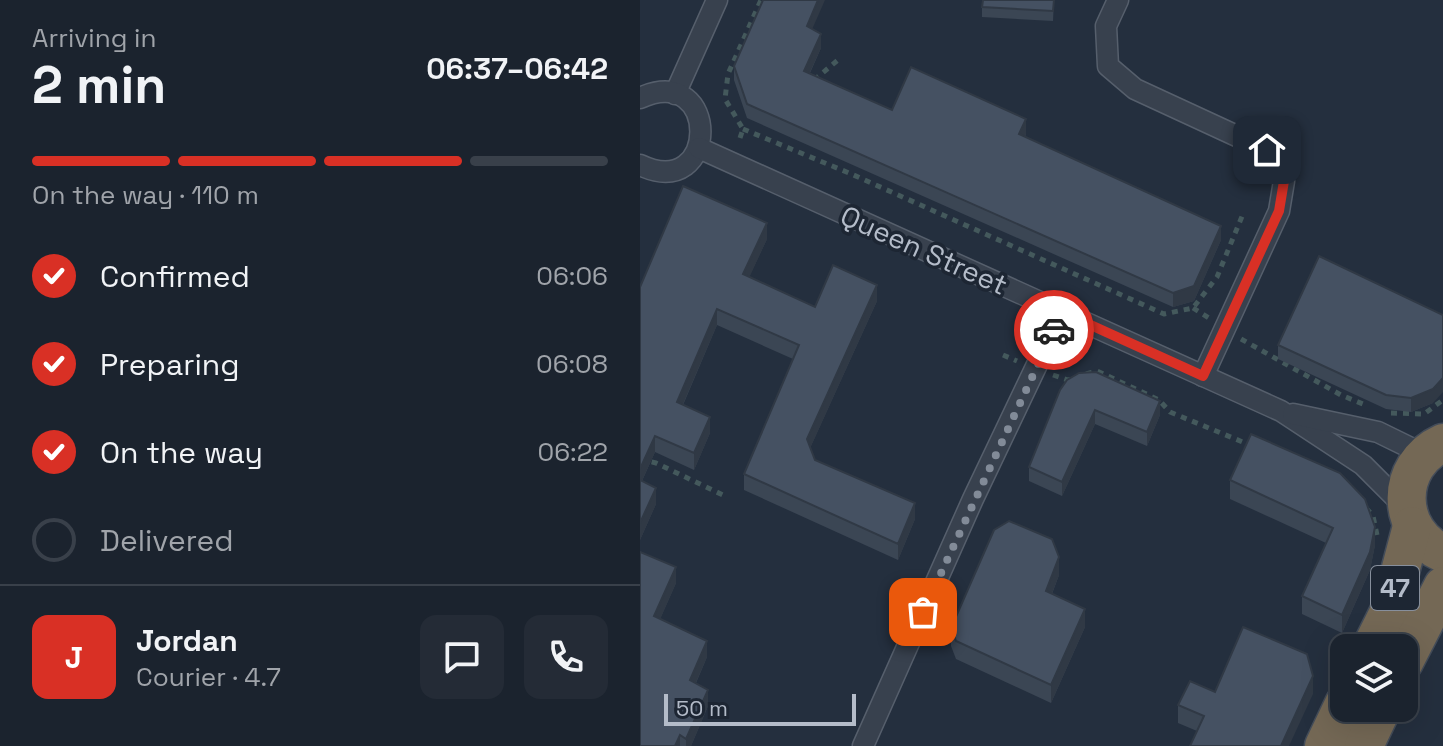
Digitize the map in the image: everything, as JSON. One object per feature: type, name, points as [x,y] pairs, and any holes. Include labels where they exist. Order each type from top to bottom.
[{"type":"highway","name":"47","points":[[1368,634],[1390,610],[1409,517],[1406,488],[1413,470],[1434,449]]},
{"type":"highway","name":"47","points":[[1409,517],[1424,542],[1443,553]]},
{"type":"highway","name":"47","points":[[1418,635],[1443,586]]},
{"type":"highway","points":[[1324,746],[1330,720]]},
{"type":"highway","points":[[1364,746],[1375,722]]},
{"type":"street","points":[[675,94],[717,0]]},
{"type":"street","points":[[1118,0],[1106,26],[1108,66],[1135,89],[1267,150],[1284,181],[1279,211],[1203,376]]},
{"type":"street","points":[[640,98],[662,91],[675,94],[695,109],[701,121],[702,135],[699,148],[681,167],[668,171],[641,168]]},
{"type":"street","name":"Queen Street","points":[[699,148],[1281,411],[1363,465],[1409,517]]},
{"type":"street","points":[[863,746],[973,499],[1062,312]]},
{"type":"street","name":"Queen Street","points":[[1281,411],[1378,432],[1434,449]]},
{"type":"path","points":[[761,0],[728,74],[725,99],[743,129],[1164,314],[1193,308],[1217,277],[1243,214]]},
{"type":"path","points":[[810,84],[838,60]]},
{"type":"path","points":[[740,138],[743,129]]},
{"type":"path","points":[[783,146],[788,133]]},
{"type":"path","points":[[1193,308],[1257,350],[1374,409]]},
{"type":"path","points":[[1003,355],[1068,380],[1097,371],[1159,400],[1170,412],[1261,450]]},
{"type":"path","points":[[1387,413],[1424,414],[1443,400]]},
{"type":"path","points":[[640,459],[656,463],[725,496]]},
{"type":"path","points":[[1358,499],[1373,516],[1378,541]]},
{"type":"building","points":[[763,0],[818,0],[807,26],[821,34],[804,71],[892,110],[911,67],[1026,119],[1019,134],[1221,226],[1194,286],[1173,293],[747,104],[734,66]]},
{"type":"building","points":[[983,0],[1054,0],[1053,11],[982,7]]},
{"type":"building","points":[[683,186],[767,223],[743,274],[815,307],[833,265],[877,285],[807,439],[815,460],[915,503],[898,544],[744,474],[799,345],[717,309],[677,402],[710,417],[694,453],[655,436],[640,469],[640,287]]},
{"type":"building","points":[[1319,256],[1443,315],[1443,378],[1433,389],[1411,398],[1386,395],[1278,345]]},
{"type":"building","points":[[1096,372],[1160,401],[1147,432],[1095,410],[1062,482],[1029,467],[1060,390],[1067,380],[1079,373]]},
{"type":"building","points":[[1251,434],[1340,473],[1365,499],[1375,527],[1370,552],[1342,615],[1302,596],[1333,528],[1230,480]]},
{"type":"building","points":[[640,480],[656,488],[640,523]]},
{"type":"building","points":[[1009,521],[1052,539],[1059,557],[1046,591],[1085,609],[1051,685],[956,641],[951,628],[994,530]]},
{"type":"building","points":[[640,552],[676,567],[654,616],[707,641],[690,680],[708,690],[686,739],[680,735],[675,746],[640,746]]},
{"type":"building","points":[[1243,627],[1307,654],[1313,676],[1281,746],[1190,746],[1204,716],[1178,705],[1190,681],[1215,692]]},
{"type":"way so far","points":[[923,612],[1054,330]]},
{"type":"route","points":[[1054,330],[1062,312],[1203,376],[1279,211],[1284,181],[1267,150]]}]
